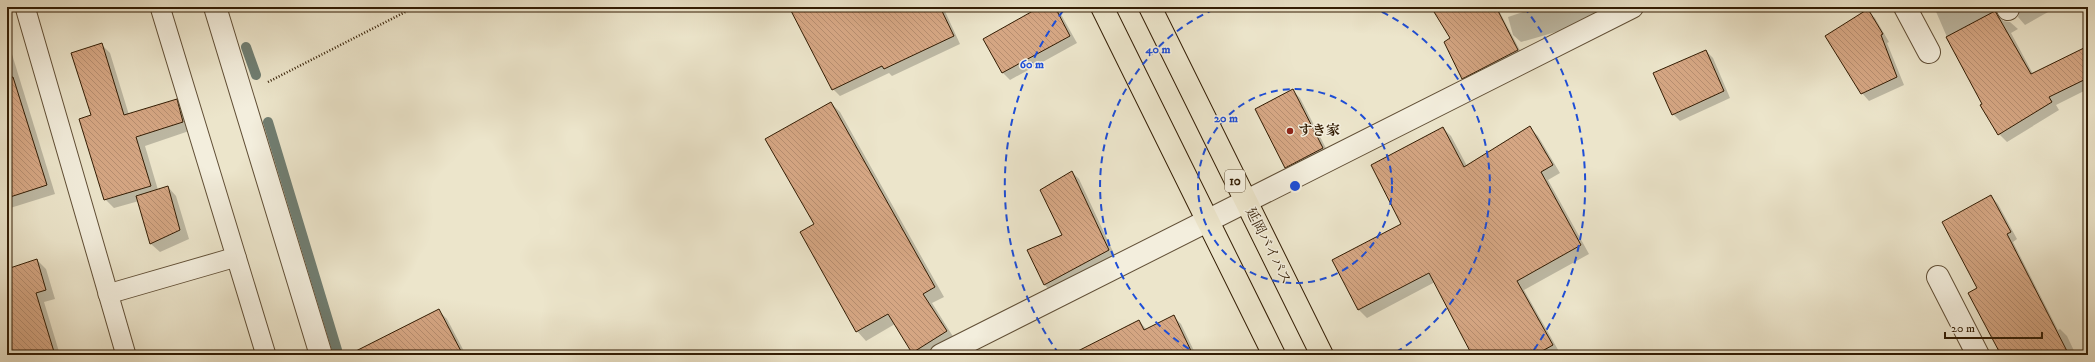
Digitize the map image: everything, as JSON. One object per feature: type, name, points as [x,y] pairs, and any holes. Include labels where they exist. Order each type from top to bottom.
[{"type":"highway","points":[[1102,7],[1274,355]]},
{"type":"highway","name":"延岡バイパス","points":[[1150,7],[1245,202],[1322,355]]},
{"type":"street","points":[[215,7],[321,355]]},
{"type":"street","points":[[941,355],[1632,7]]},
{"type":"street","points":[[1905,7],[1929,52]]},
{"type":"street","points":[[1938,277],[1978,355]]},
{"type":"lane","points":[[25,7],[126,355]]},
{"type":"lane","points":[[160,7],[266,355]]},
{"type":"lane","points":[[108,294],[236,257]]},
{"type":"path","points":[[242,95],[415,7]]},
{"type":"building","points":[[789,7],[940,7],[954,36],[884,69],[882,66],[832,90]]},
{"type":"building","points":[[1040,7],[1055,7],[1070,36],[1002,73],[983,39]]},
{"type":"building","points":[[1431,7],[1496,7],[1518,50],[1462,79],[1444,42],[1450,38]]},
{"type":"building","points":[[1868,9],[1883,34],[1881,35],[1897,77],[1861,94],[1825,36]]},
{"type":"building","points":[[1995,11],[2031,74],[2088,46],[2088,78],[2049,97],[2052,102],[1998,135],[1980,105],[1982,104],[1946,37]]},
{"type":"building","points":[[102,43],[124,115],[177,99],[183,122],[136,137],[151,186],[104,200],[79,119],[91,115],[71,53]]},
{"type":"building","points":[[1706,50],[1724,91],[1672,115],[1653,73]]},
{"type":"building","points":[[13,77],[47,185],[7,198],[7,78]]},
{"type":"building","name":"すき家","points":[[1293,89],[1323,148],[1285,168],[1255,109]]},
{"type":"building","points":[[831,102],[935,287],[923,294],[947,331],[912,353],[888,314],[856,332],[800,232],[814,224],[765,139]]},
{"type":"building","points":[[1530,126],[1553,165],[1541,172],[1581,245],[1517,281],[1553,345],[1535,355],[1472,355],[1429,273],[1358,310],[1332,260],[1401,224],[1371,165],[1443,127],[1464,167]]},
{"type":"building","points":[[1072,171],[1109,250],[1044,285],[1027,250],[1062,235],[1040,190]]},
{"type":"building","points":[[168,186],[180,230],[150,244],[136,196]]},
{"type":"building","points":[[1991,195],[2011,232],[2007,234],[2069,355],[2001,355],[1968,293],[1977,288],[1942,222]]},
{"type":"building","points":[[37,259],[46,290],[36,293],[55,355],[7,355],[7,269]]},
{"type":"building","points":[[439,309],[463,355],[348,355]]},
{"type":"building","points":[[1174,315],[1193,355],[1070,355],[1139,320],[1144,330]]},
{"type":"waterway","points":[[246,47],[256,75]]},
{"type":"waterway","points":[[268,122],[337,350]]},
{"type":"place","name":"すき家","points":[[1290,131]]}]
